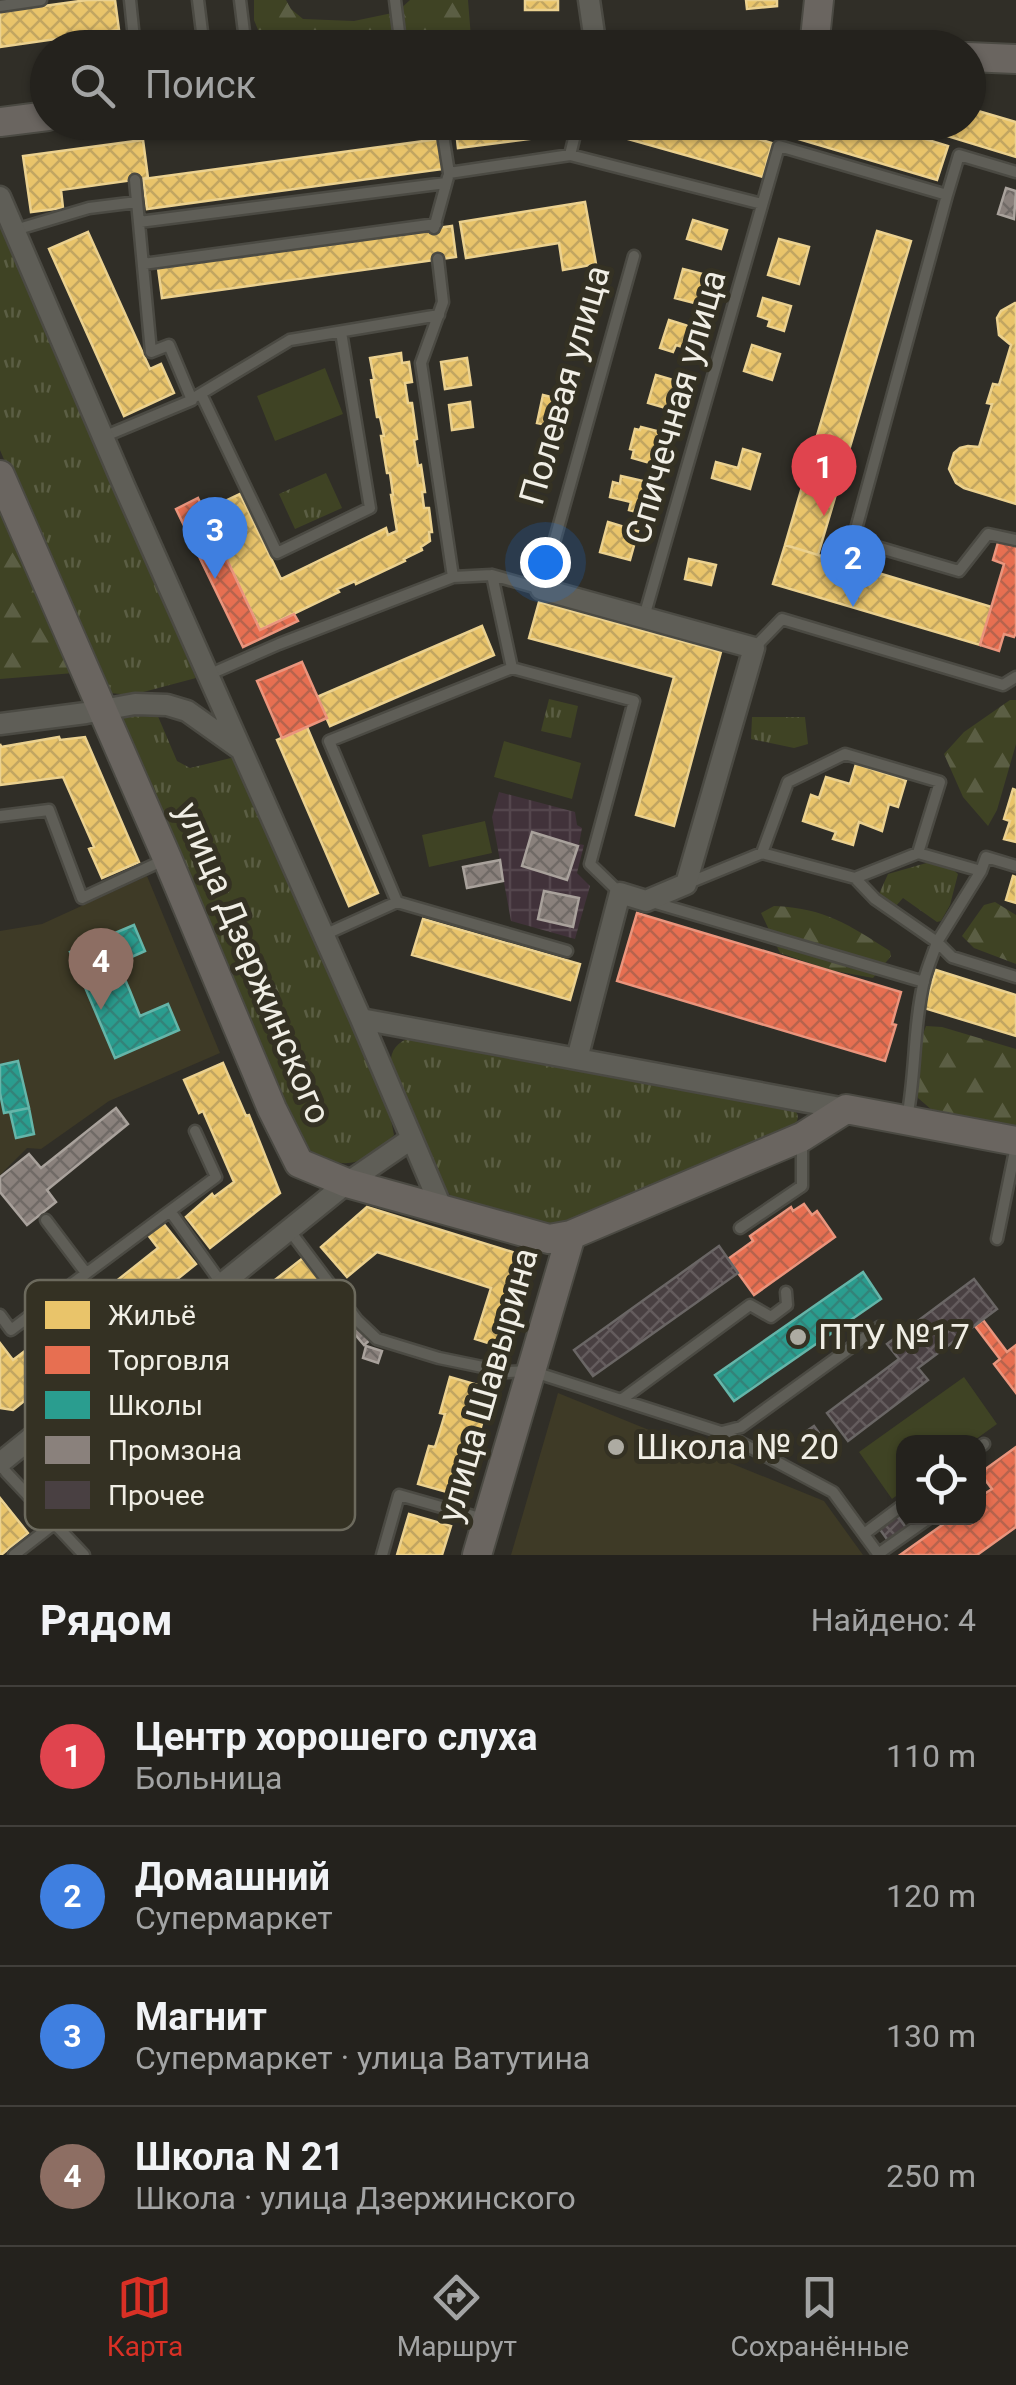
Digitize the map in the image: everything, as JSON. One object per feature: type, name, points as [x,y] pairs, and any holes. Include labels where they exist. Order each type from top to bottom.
[{"type":"street","points":[[589,0],[593,30]]},
{"type":"street","points":[[815,30],[817,2]]},
{"type":"street","points":[[986,58],[1016,59]]},
{"type":"street","points":[[0,122],[30,118]]},
{"type":"street","name":"улица Дзержинского","points":[[0,197],[441,1208]]},
{"type":"street","name":"улица Дзержинского","points":[[0,475],[272,1109],[299,1163],[347,1184],[549,1239],[571,1236],[802,1137],[846,1109]]},
{"type":"street","points":[[542,589],[754,648],[686,884],[646,900],[620,893],[577,1059]]},
{"type":"street","points":[[0,724],[135,704],[166,705],[188,712],[242,750]]},
{"type":"street","points":[[361,1018],[1016,1143]]},
{"type":"street","points":[[227,1280],[347,1184],[411,1139]]},
{"type":"street","name":"улица Шавырина","points":[[478,1555],[571,1236]]},
{"type":"street","points":[[0,1463],[25,1443]]},
{"type":"lane","points":[[0,6],[41,0]]},
{"type":"lane","points":[[130,0],[134,30]]},
{"type":"lane","points":[[198,0],[202,30]]},
{"type":"lane","points":[[240,0],[244,30]]},
{"type":"lane","points":[[395,0],[399,30]]},
{"type":"lane","points":[[143,264],[435,226],[448,178],[443,140]]},
{"type":"lane","points":[[570,155],[574,140]]},
{"type":"lane","name":"Спичечная улица","points":[[644,617],[779,146],[948,195]]},
{"type":"lane","points":[[139,222],[448,178],[570,155],[761,208]]},
{"type":"lane","points":[[1016,172],[959,155],[852,540],[959,571],[988,534],[1016,540]]},
{"type":"lane","points":[[134,180],[152,352],[168,345],[277,553],[370,508],[340,332]]},
{"type":"lane","points":[[15,230],[90,208],[137,202]]},
{"type":"lane","name":"Полевая улица","points":[[542,589],[634,256]]},
{"type":"lane","points":[[438,259],[444,302],[421,363],[453,577]]},
{"type":"lane","points":[[103,437],[196,397],[290,340],[438,315]]},
{"type":"lane","points":[[492,575],[512,668]]},
{"type":"lane","points":[[208,675],[453,577],[492,575],[542,589]]},
{"type":"lane","points":[[754,648],[782,619],[1003,685],[1016,677]]},
{"type":"lane","points":[[397,902],[329,741],[512,668],[634,702],[590,864],[620,893]]},
{"type":"lane","points":[[762,853],[788,782],[845,754],[940,782],[918,853]]},
{"type":"lane","points":[[0,816],[49,810],[82,898],[167,858]]},
{"type":"lane","points":[[686,884],[762,853],[855,878],[874,899],[937,942],[952,957],[1016,977]]},
{"type":"lane","points":[[855,878],[918,853],[981,870]]},
{"type":"lane","points":[[906,1121],[924,982],[937,942],[986,856],[1016,866]]},
{"type":"lane","points":[[646,900],[924,982]]},
{"type":"lane","points":[[323,935],[397,902],[568,951]]},
{"type":"lane","points":[[77,1280],[216,1177],[195,1131]]},
{"type":"lane","points":[[740,1228],[802,1186],[802,1137]]},
{"type":"lane","points":[[997,1239],[1016,1143]]},
{"type":"lane","points":[[170,1211],[219,1280]]},
{"type":"lane","points":[[46,1220],[86,1273]]},
{"type":"lane","points":[[289,1230],[327,1280]]},
{"type":"lane","points":[[620,1400],[750,1306],[771,1317],[787,1305],[786,1292]]},
{"type":"lane","points":[[0,1315],[11,1330],[25,1319]]},
{"type":"lane","points":[[355,1317],[377,1339],[440,1358],[507,1372],[531,1372],[721,1432],[833,1492],[879,1554],[919,1525]]},
{"type":"lane","points":[[721,1432],[741,1427],[879,1326]]},
{"type":"lane","points":[[0,1463],[25,1492]]},
{"type":"lane","points":[[382,1555],[399,1495],[488,1520]]},
{"type":"lane","points":[[864,1534],[896,1510]]},
{"type":"lane","points":[[14,1555],[45,1530]]},
{"type":"lane","points":[[61,1530],[84,1555]]},
{"type":"shaded area","points":[[499,792],[575,812],[577,825],[582,828],[579,844],[584,845],[577,873],[590,886],[575,939],[511,921],[492,817]]},
{"type":"shaded area","points":[[147,876],[220,1053],[109,1101],[41,1149],[27,1148],[0,1175],[0,931],[42,924]]},
{"type":"shaded area","name":"Школа № 20","points":[[558,1393],[824,1501],[863,1555],[511,1555]]},
{"type":"green space","points":[[254,0],[286,0],[303,19],[354,21],[397,12],[410,0],[468,0],[470,30],[258,30]]},
{"type":"green space","points":[[0,217],[196,678],[132,695],[109,693],[97,679],[0,450]]},
{"type":"green space","points":[[325,368],[343,414],[275,441],[257,396]]},
{"type":"green space","points":[[326,473],[342,508],[295,529],[279,494]]},
{"type":"green space","points":[[0,509],[74,673],[0,679]]},
{"type":"green space","points":[[549,699],[578,706],[571,738],[541,731]]},
{"type":"green space","points":[[1010,700],[1016,700],[1016,744],[997,810],[988,826],[963,797],[944,754],[964,732]]},
{"type":"green space","points":[[157,714],[177,761],[190,768],[235,757],[388,1105],[394,1135],[358,1161],[336,1162],[297,1141],[114,720],[120,716]]},
{"type":"green space","points":[[752,717],[805,717],[808,744],[794,748],[751,739]]},
{"type":"green space","points":[[504,741],[581,763],[572,799],[494,777]]},
{"type":"green space","points":[[485,821],[492,853],[429,867],[422,835]]},
{"type":"green space","points":[[930,862],[950,867],[958,874],[950,905],[937,922],[903,898],[895,907],[879,894],[888,874]]},
{"type":"green space","points":[[995,902],[1016,915],[1016,964],[974,948],[962,936],[984,905]]},
{"type":"green space","points":[[774,906],[808,910],[836,920],[890,951],[891,956],[873,978],[830,970],[780,953],[761,913]]},
{"type":"green space","points":[[926,1026],[1016,1049],[1016,1130],[940,1117],[918,1098],[917,1061]]},
{"type":"green space","points":[[411,1038],[791,1107],[797,1119],[795,1125],[577,1224],[545,1225],[467,1204],[451,1196],[442,1184],[391,1069],[394,1049]]},
{"type":"green space","points":[[964,1377],[997,1424],[982,1435],[896,1435],[896,1496],[892,1499],[859,1452]]},
{"type":"building: Жильё","points":[[115,0],[119,30],[30,30],[30,43],[0,47],[0,12]]},
{"type":"building: Жильё","points":[[525,0],[558,0],[558,10],[525,10]]},
{"type":"building: Жильё","points":[[746,0],[777,0],[777,6],[747,9]]},
{"type":"building: Жильё","points":[[986,113],[1016,122],[1016,157],[960,140],[986,140]]},
{"type":"building: Жильё","points":[[143,140],[148,178],[61,190],[63,208],[31,212],[23,156]]},
{"type":"building: Жильё","points":[[432,140],[439,140],[443,169],[147,209],[143,179]]},
{"type":"building: Жильё","points":[[457,140],[521,140],[458,148]]},
{"type":"building: Жильё","points":[[631,140],[762,140],[772,143],[763,177]]},
{"type":"building: Жильё","points":[[801,140],[928,140],[948,146],[937,180]]},
{"type":"building: Жильё","points":[[585,202],[596,264],[563,270],[559,243],[466,258],[460,222]]},
{"type":"building: Жильё","points":[[693,220],[727,230],[721,249],[687,239]]},
{"type":"building: Жильё","points":[[452,226],[456,257],[162,298],[158,268]]},
{"type":"building: Жильё","points":[[877,231],[911,241],[818,555],[785,545]]},
{"type":"building: Жильё","points":[[88,232],[150,369],[161,364],[174,393],[124,416],[49,249]]},
{"type":"building: Жильё","points":[[779,239],[809,247],[799,284],[768,275]]},
{"type":"building: Жильё","points":[[683,269],[714,277],[706,306],[675,298]]},
{"type":"building: Жильё","points":[[763,298],[791,306],[784,331],[768,326],[770,320],[758,316]]},
{"type":"building: Жильё","points":[[1016,303],[1016,504],[964,488],[956,483],[949,469],[960,448],[979,447],[992,404],[987,403],[993,384],[999,385],[1011,345],[999,335],[997,318],[1001,311]]},
{"type":"building: Жильё","points":[[669,320],[698,329],[692,350],[676,345],[673,352],[660,348]]},
{"type":"building: Жильё","points":[[752,345],[780,354],[772,380],[744,371]]},
{"type":"building: Жильё","points":[[401,353],[402,363],[409,362],[412,382],[405,383],[408,403],[412,403],[424,508],[429,508],[430,541],[405,561],[337,589],[339,592],[260,630],[204,511],[240,494],[281,579],[386,528],[388,535],[397,531],[370,358]]},
{"type":"building: Жильё","points":[[467,358],[471,385],[445,389],[441,362]]},
{"type":"building: Жильё","points":[[656,375],[684,383],[676,411],[648,403]]},
{"type":"building: Жильё","points":[[543,395],[559,399],[556,414],[568,417],[565,429],[537,423]]},
{"type":"building: Жильё","points":[[470,402],[473,427],[452,430],[449,405]]},
{"type":"building: Жильё","points":[[635,429],[668,434],[660,466],[632,458]]},
{"type":"building: Жильё","points":[[743,449],[760,454],[750,489],[712,478],[716,462],[738,468]]},
{"type":"building: Жильё","points":[[621,476],[656,484],[649,515],[629,510],[631,502],[610,497],[613,482],[620,484]]},
{"type":"building: Жильё","points":[[608,522],[638,531],[630,560],[600,552]]},
{"type":"building: Жильё","points":[[785,545],[992,607],[980,645],[773,584]]},
{"type":"building: Жильё","points":[[689,559],[716,565],[711,585],[685,579]]},
{"type":"building: Жильё","points":[[539,602],[721,652],[674,826],[636,815],[674,677],[529,638]]},
{"type":"building: Жильё","points":[[482,626],[494,655],[330,726],[317,697]]},
{"type":"building: Жильё","points":[[307,727],[378,893],[349,906],[277,740]]},
{"type":"building: Жильё","points":[[59,737],[85,737],[139,862],[102,878],[89,849],[94,847],[63,777],[0,785],[0,744],[1,747]]},
{"type":"building: Жильё","points":[[856,764],[906,780],[898,807],[889,804],[882,831],[859,822],[853,845],[833,839],[836,832],[803,821],[811,795],[819,798],[826,777],[850,784]]},
{"type":"building: Жильё","points":[[1013,789],[1016,842],[1004,839],[1010,821],[1004,819]]},
{"type":"building: Жильё","points":[[1013,876],[1016,877],[1016,903],[1006,900]]},
{"type":"building: Жильё","points":[[423,919],[580,964],[570,1000],[412,955]]},
{"type":"building: Жильё","points":[[936,970],[1016,995],[1016,1036],[924,1008]]},
{"type":"building: Жильё","points":[[223,1063],[280,1193],[210,1248],[186,1217],[212,1194],[214,1197],[234,1182],[203,1111],[199,1113],[184,1080]]},
{"type":"building: Жильё","points":[[367,1207],[535,1259],[507,1349],[475,1339],[491,1288],[377,1252],[347,1277],[321,1247]]},
{"type":"building: Жильё","points":[[163,1223],[196,1264],[176,1280],[118,1280],[158,1248],[148,1235]]},
{"type":"building: Жильё","points":[[303,1258],[320,1280],[275,1280]]},
{"type":"building: Жильё","points":[[0,1343],[13,1360],[25,1351],[25,1400],[13,1410],[0,1408]]},
{"type":"building: Жильё","points":[[450,1377],[492,1389],[461,1496],[418,1484],[429,1446],[435,1447],[445,1414],[440,1413]]},
{"type":"building: Жильё","points":[[0,1498],[28,1533],[0,1555]]},
{"type":"building: Жильё","points":[[409,1514],[451,1526],[442,1555],[397,1555]]},
{"type":"building: Торговля","points":[[198,498],[260,630],[294,614],[298,621],[243,647],[176,509]]},
{"type":"building: Торговля","points":[[999,539],[1016,544],[1016,633],[1014,637],[1004,634],[999,651],[980,645],[1004,564],[993,560]]},
{"type":"building: Торговля","points":[[302,662],[327,718],[282,738],[257,681]]},
{"type":"building: Торговля","points":[[637,913],[901,992],[885,1061],[617,981]]},
{"type":"building: Торговля","points":[[804,1204],[812,1215],[817,1211],[835,1237],[754,1295],[728,1259],[753,1241],[750,1236],[791,1207],[793,1211]]},
{"type":"building: Торговля","points":[[983,1320],[1007,1352],[1016,1345],[1016,1393],[994,1364],[1000,1359],[975,1326]]},
{"type":"building: Торговля","points":[[1016,1447],[1016,1527],[977,1555],[900,1555],[942,1525],[986,1525],[986,1493],[992,1489],[986,1481],[986,1469]]},
{"type":"building: Школы","points":[[134,925],[145,951],[118,963],[140,1016],[168,1004],[179,1030],[115,1058],[70,952]]},
{"type":"building: Школы","points":[[18,1061],[29,1108],[4,1113],[0,1065]]},
{"type":"building: Школы","points":[[29,1108],[34,1134],[16,1138],[10,1112]]},
{"type":"building: Школы","name":"ПТУ №17","points":[[863,1272],[881,1299],[734,1401],[715,1375]]},
{"type":"building: Промзона","points":[[1006,188],[1016,191],[1014,219],[998,214]]},
{"type":"building: Промзона","points":[[532,832],[578,846],[567,880],[522,866]]},
{"type":"building: Промзона","points":[[500,860],[503,881],[467,888],[463,867]]},
{"type":"building: Промзона","points":[[544,891],[579,898],[573,927],[538,919]]},
{"type":"building: Промзона","points":[[116,1108],[128,1124],[47,1190],[56,1202],[27,1225],[0,1192],[0,1177],[29,1154],[41,1168]]},
{"type":"building: Промзона","points":[[355,1320],[371,1339],[364,1345],[355,1334]]},
{"type":"building: Промзона","points":[[366,1346],[382,1351],[378,1363],[363,1358]]},
{"type":"building: Прочее","points":[[719,1246],[738,1273],[593,1376],[574,1350]]},
{"type":"building: Прочее","points":[[974,1279],[997,1309],[918,1368],[928,1380],[848,1441],[827,1413],[899,1359],[887,1344]]},
{"type":"building: Прочее","points":[[814,1426],[826,1443],[813,1452],[801,1435]]},
{"type":"building: Прочее","points":[[896,1516],[896,1525],[907,1529],[889,1542],[879,1528]]},
{"type":"place","name":"Центр хорошего слуха","points":[[824,516]]},
{"type":"place","name":"Магнит","points":[[215,579]]},
{"type":"place","name":"Домашний","points":[[853,607]]},
{"type":"place","name":"Школа N 21","points":[[101,1010]]},
{"type":"place","name":"ПТУ №17","points":[[798,1337]]},
{"type":"place","name":"Школа № 20","points":[[616,1447]]}]
